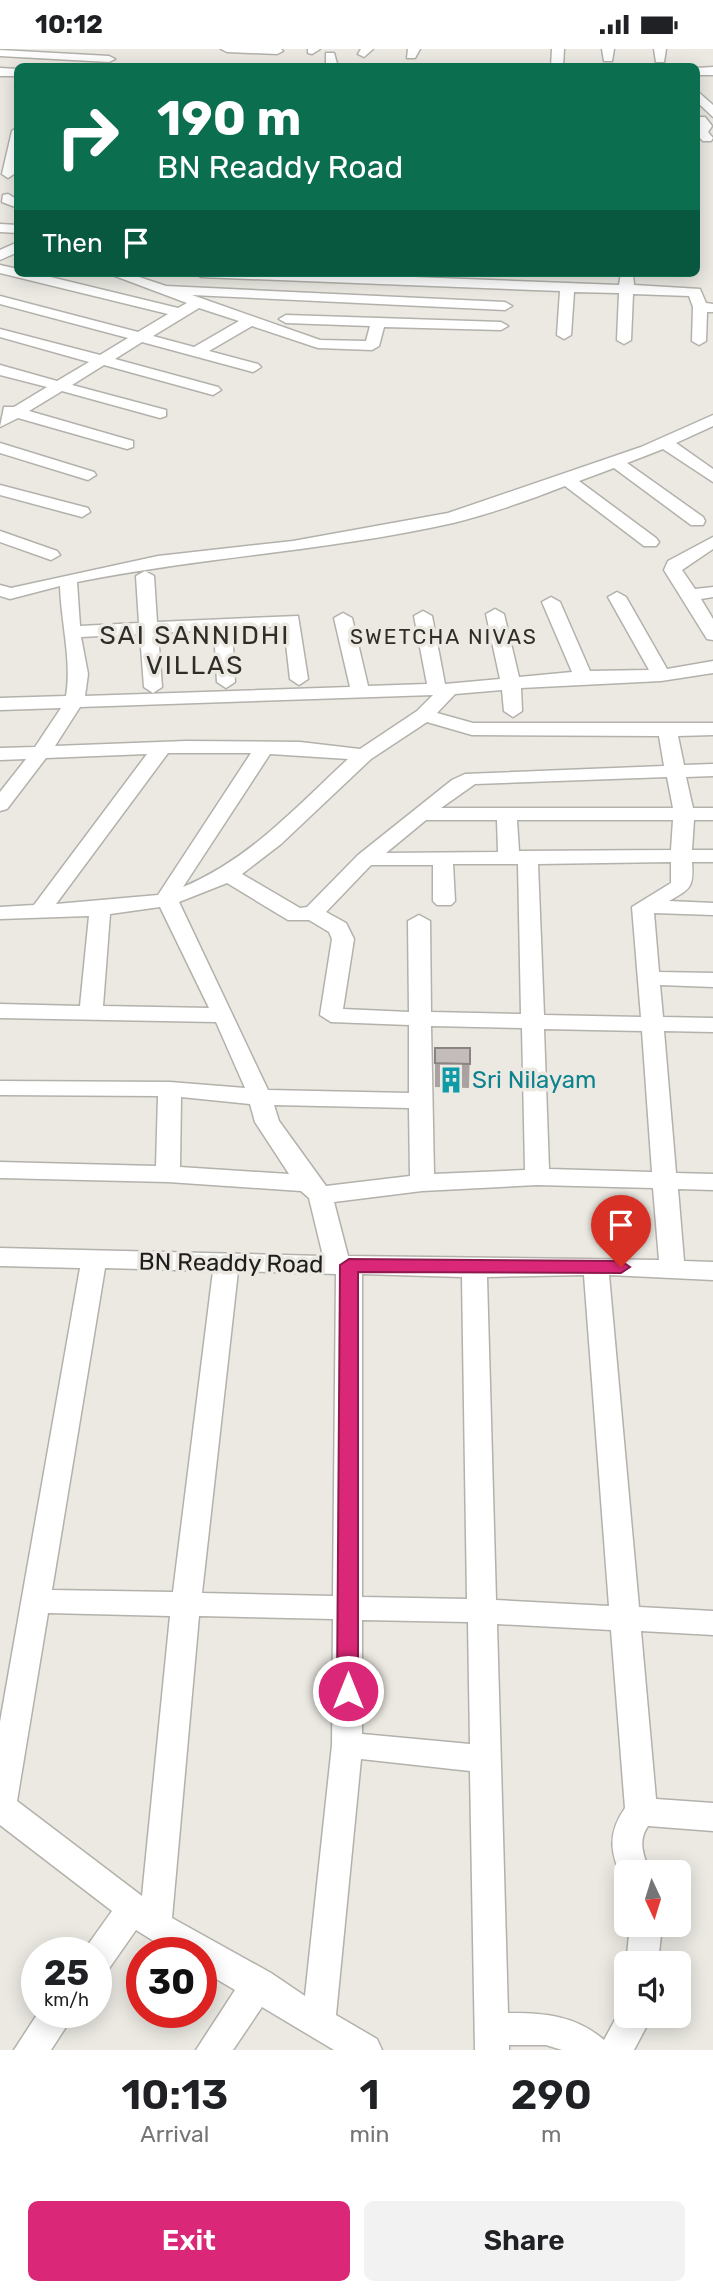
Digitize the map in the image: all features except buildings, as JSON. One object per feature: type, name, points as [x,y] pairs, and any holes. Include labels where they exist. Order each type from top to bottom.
[{"type":"street","points":[[0,53],[106,63],[117,49]]},
{"type":"street","points":[[227,49],[277,50]]},
{"type":"street","points":[[700,98],[713,113]]},
{"type":"street","points":[[703,120],[706,127],[702,133],[706,138]]},
{"type":"street","points":[[8,174],[14,148]]},
{"type":"street","points":[[33,277],[180,313]]},
{"type":"street","points":[[127,277],[252,320],[284,325],[378,322],[500,330],[505,306],[505,280]]},
{"type":"street","points":[[284,325],[301,277]]},
{"type":"street","points":[[383,277],[505,280],[568,285],[626,281],[695,292],[706,308],[699,341]]},
{"type":"street","points":[[624,340],[626,281]]},
{"type":"street","points":[[564,335],[568,285]]},
{"type":"street","points":[[168,290],[505,306]]},
{"type":"street","points":[[0,300],[253,367]]},
{"type":"street","points":[[0,422],[200,301]]},
{"type":"street","points":[[198,351],[252,320]]},
{"type":"street","points":[[284,325],[318,344],[365,348],[374,344],[378,322]]},
{"type":"street","points":[[0,333],[213,390]]},
{"type":"street","points":[[0,370],[160,413]]},
{"type":"street","points":[[0,407],[128,444]]},
{"type":"street","points":[[3,594],[158,561],[293,546],[451,518],[616,462],[711,422]]},
{"type":"street","points":[[664,442],[713,477]]},
{"type":"street","points":[[0,448],[88,475]]},
{"type":"street","points":[[616,462],[697,521]]},
{"type":"street","points":[[567,480],[650,542]]},
{"type":"street","points":[[0,490],[82,512]]},
{"type":"street","points":[[0,536],[51,555]]},
{"type":"street","points":[[713,542],[674,565],[673,570],[713,635]]},
{"type":"street","points":[[145,576],[153,687]]},
{"type":"street","points":[[3,798],[41,752],[75,701],[79,674],[71,632],[68,579]]},
{"type":"street","points":[[690,595],[713,592]]},
{"type":"street","points":[[617,597],[661,675]]},
{"type":"street","points":[[551,602],[583,677]]},
{"type":"street","points":[[495,614],[511,685],[513,711]]},
{"type":"street","points":[[423,616],[443,689]]},
{"type":"street","points":[[343,618],[360,691]]},
{"type":"street","points":[[71,632],[292,620],[299,679]]},
{"type":"street","points":[[223,624],[226,682]]},
{"type":"street","points":[[0,704],[443,689],[583,677],[661,675],[713,667]]},
{"type":"street","points":[[0,913],[100,910],[166,898],[214,882],[251,858],[364,755],[424,715],[443,689]]},
{"type":"street","points":[[424,715],[472,729],[713,729]]},
{"type":"street","points":[[643,907],[680,887],[683,881],[681,856],[684,814],[667,730]]},
{"type":"street","points":[[0,754],[162,748],[264,748],[364,755]]},
{"type":"street","points":[[41,910],[162,748]]},
{"type":"street","points":[[166,898],[264,748]]},
{"type":"street","points":[[313,913],[365,859],[425,814],[459,784],[484,775],[713,771]]},
{"type":"street","points":[[507,813],[519,859],[534,1021],[537,1177]]},
{"type":"street","points":[[425,814],[713,814]]},
{"type":"street","points":[[365,859],[713,856]]},
{"type":"street","points":[[443,859],[444,901]]},
{"type":"street","points":[[227,874],[296,915],[313,913],[338,928],[344,939],[331,1014],[419,1019],[713,1025]]},
{"type":"street","points":[[166,898],[224,1015],[260,1097],[267,1122],[314,1189],[344,1265],[347,1745],[319,2020]]},
{"type":"street","points":[[643,907],[713,909]]},
{"type":"street","points":[[643,907],[655,1024],[672,1269]]},
{"type":"street","points":[[91,1012],[100,910]]},
{"type":"street","points":[[419,921],[422,1183]]},
{"type":"street","points":[[649,978],[713,979]]},
{"type":"street","points":[[0,1011],[224,1015]]},
{"type":"street","points":[[0,1088],[170,1089],[260,1097],[420,1101]]},
{"type":"street","points":[[168,1174],[170,1089]]},
{"type":"street","points":[[0,1170],[168,1174],[314,1189],[537,1177],[713,1182]]},
{"type":"street","name":"BN Readdy Road","points":[[0,1257],[474,1268],[596,1266],[713,1271]]},
{"type":"street","points":[[94,1260],[1,1808],[144,1917],[365,2050]]},
{"type":"street","points":[[112,1945],[144,1917],[186,1603],[226,1263]]},
{"type":"street","points":[[596,1266],[641,1812]]},
{"type":"street","points":[[474,1268],[491,2040],[546,2029],[569,2035],[591,2050]]},
{"type":"street","points":[[37,1601],[481,1611],[713,1623]]},
{"type":"street","points":[[347,1745],[485,1759]]},
{"type":"street","points":[[630,1860],[624,1843],[630,1823],[641,1812],[713,1817]]},
{"type":"street","points":[[214,2050],[259,1985]]},
{"type":"street","points":[[31,2050],[47,2028]]},
{"type":"street","points":[[616,2050],[628,2028]]},
{"type":"place","name":"Sri Nilayam","points":[[451,1080]]},
{"type":"district","name":"SWETCHA NIVAS","points":[[444,637]]},
{"type":"district","name":"SAI SANNIDHI VILLAS","points":[[195,650]]},
{"type":"route","points":[[348,1691],[349,1265],[621,1267]]}]
